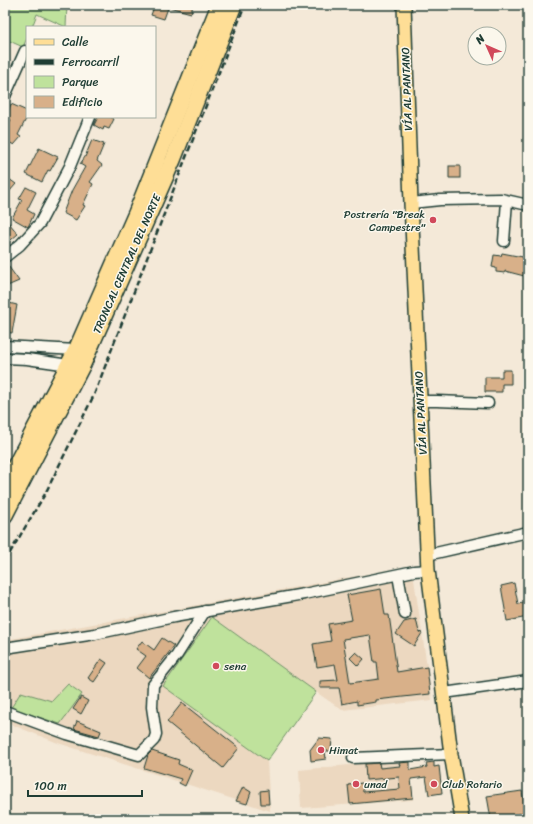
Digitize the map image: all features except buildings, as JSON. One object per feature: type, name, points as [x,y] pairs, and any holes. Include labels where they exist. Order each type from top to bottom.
[{"type":"highway","name":"TRONCAL CENTRAL DEL NORTE","points":[[5,485],[76,350],[136,213],[219,5]]},
{"type":"highway","name":"TRONCAL CENTRAL DEL NORTE","points":[[5,515],[83,364],[173,160],[234,5]]},
{"type":"main road","name":"VÍA AL PANTANO","points":[[404,5],[411,203],[428,570],[451,754],[462,819]]},
{"type":"street","points":[[5,96],[26,52]]},
{"type":"street","points":[[5,257],[20,245],[40,223],[70,166],[90,118]]},
{"type":"street","points":[[411,203],[440,200],[501,199],[528,205]]},
{"type":"street","points":[[504,241],[508,201]]},
{"type":"street","points":[[5,346],[76,350]]},
{"type":"street","points":[[5,358],[28,359],[69,365]]},
{"type":"street","points":[[420,401],[488,403]]},
{"type":"street","points":[[427,555],[528,532]]},
{"type":"street","points":[[5,648],[95,634],[205,611],[428,570]]},
{"type":"street","points":[[398,575],[405,614]]},
{"type":"street","points":[[5,711],[67,734],[139,755],[154,740],[156,734],[152,707],[153,685],[177,655],[205,611]]},
{"type":"street","points":[[444,693],[528,681]]},
{"type":"street","points":[[353,758],[451,754]]},
{"type":"shaded area","name":"sena","points":[[412,566],[432,700],[342,710],[316,692],[267,761],[270,811],[58,743],[5,722],[5,640]]},
{"type":"shaded area","name":"unad","points":[[379,762],[410,762],[413,800],[301,808],[299,770]]},
{"type":"green space","points":[[5,5],[67,5],[66,26],[37,14],[32,26],[26,26],[26,40],[23,47],[5,39]]},
{"type":"green space","points":[[212,617],[316,692],[267,761],[163,686]]},
{"type":"green space","points":[[68,684],[82,694],[60,724],[11,708],[21,692],[52,701]]},
{"type":"railway","points":[[5,561],[45,494],[94,395],[245,5]]},
{"type":"place","name":"Postrería \"Break Campestre\"","points":[[433,220]]},
{"type":"place","name":"sena","points":[[216,666]]},
{"type":"place","name":"Himat","points":[[321,750]]},
{"type":"place","name":"unad","points":[[356,784]]},
{"type":"place","name":"Club Rotario","points":[[434,784]]}]
